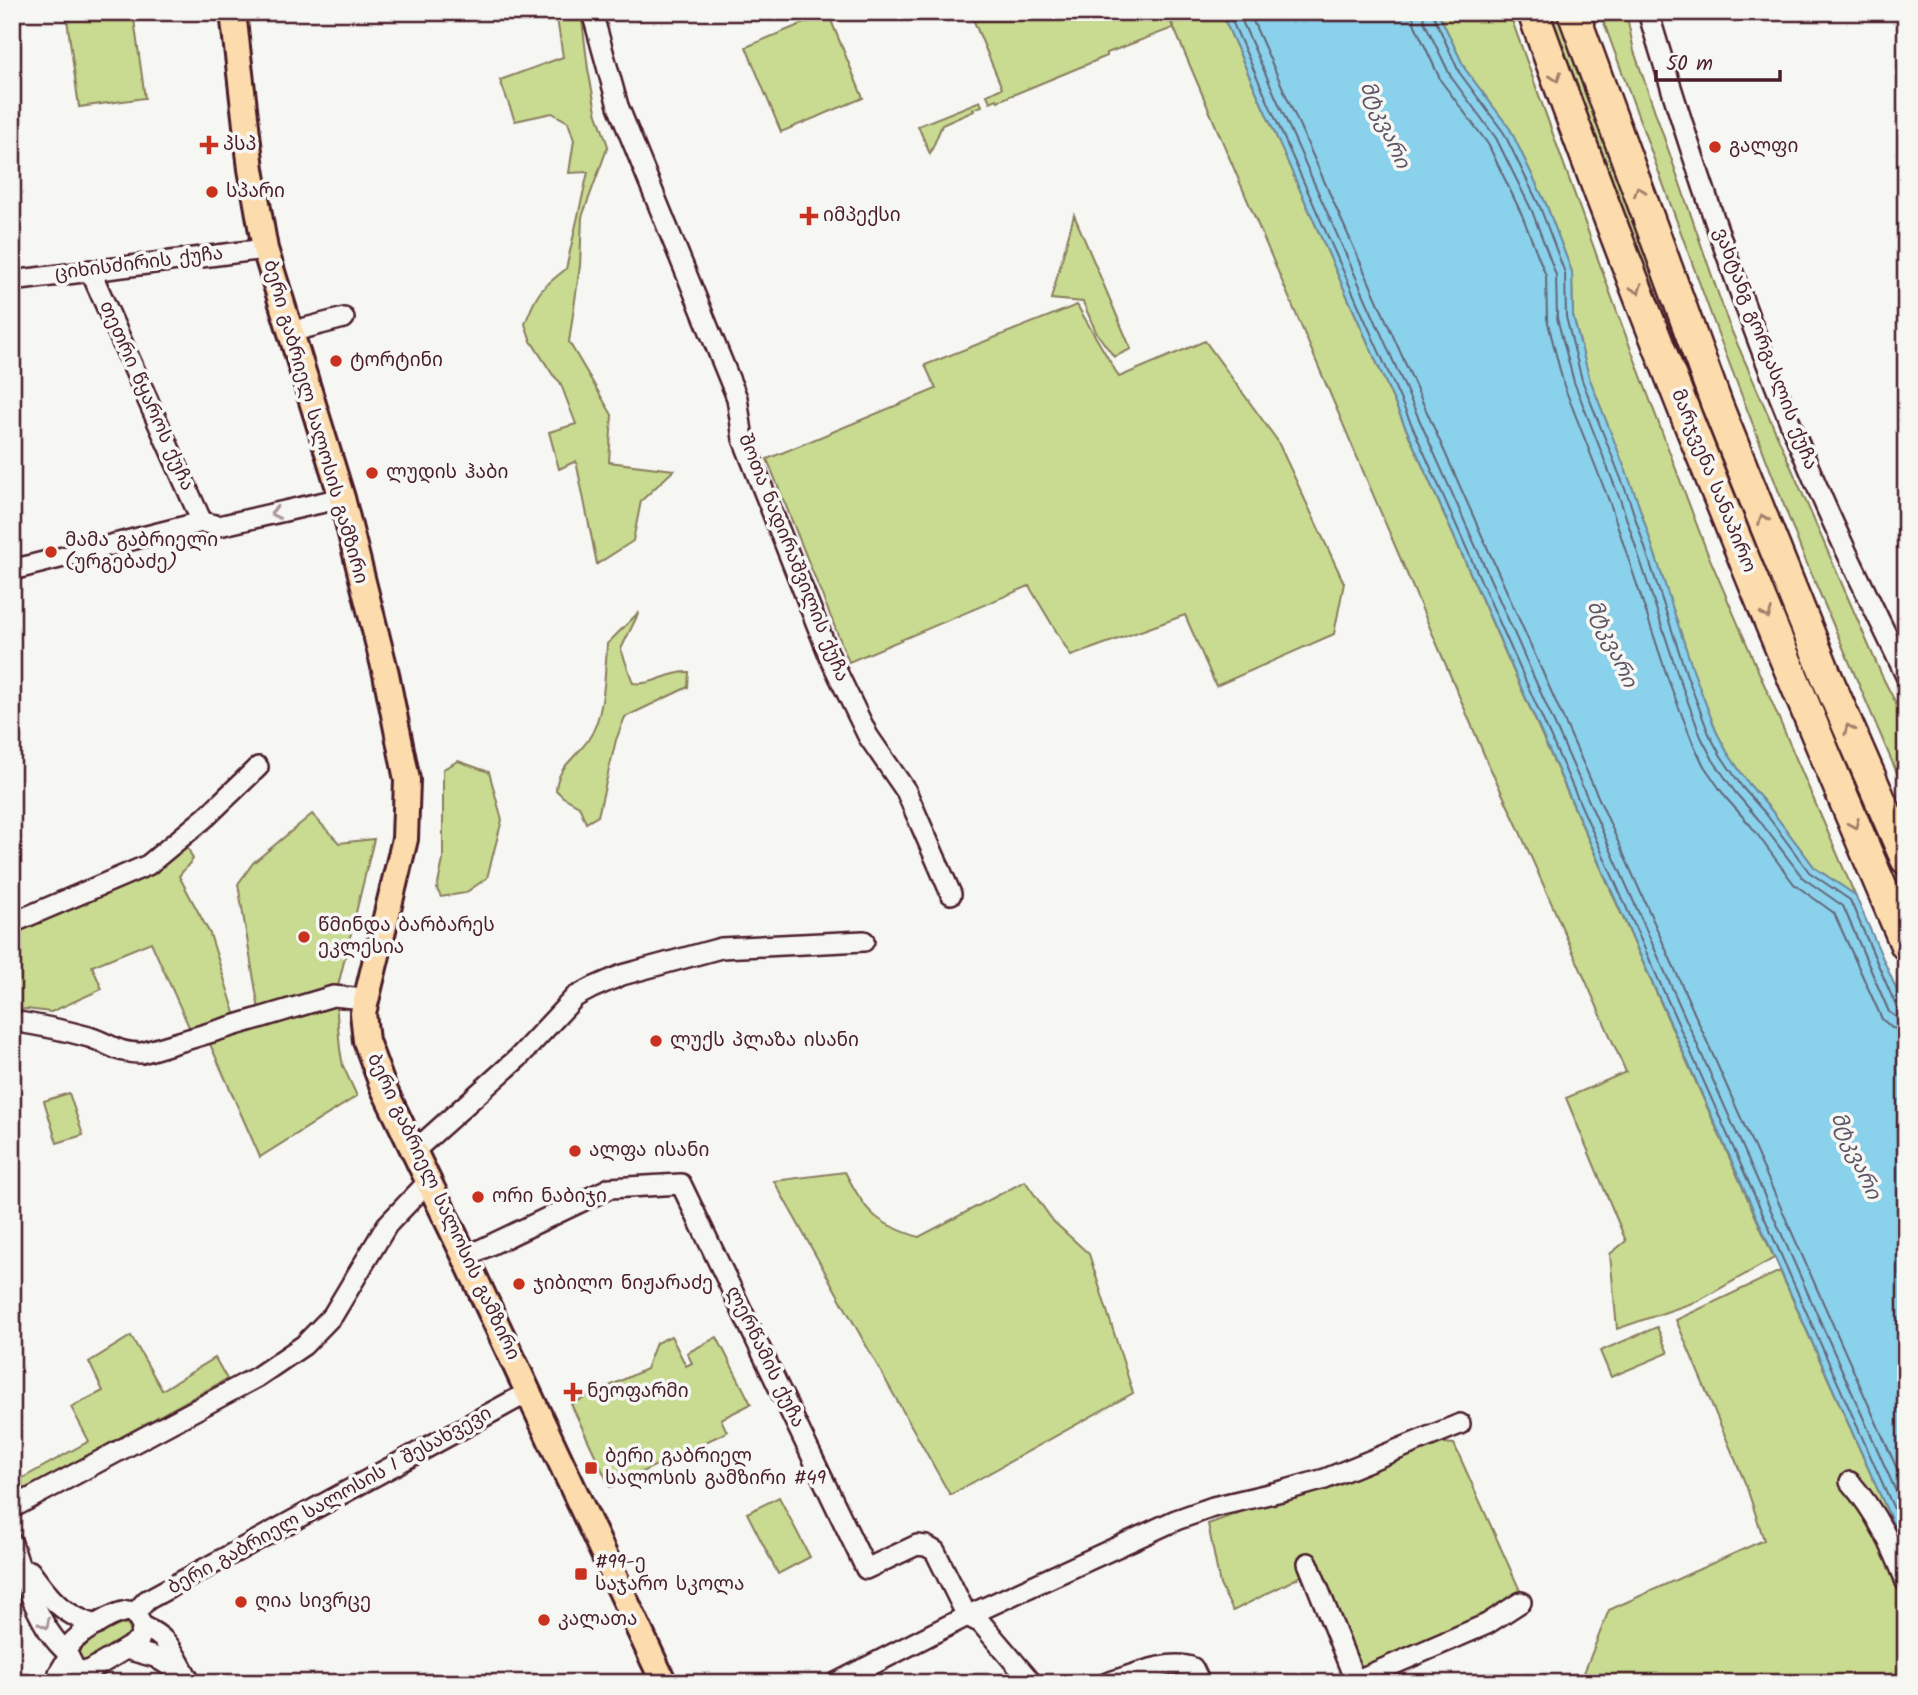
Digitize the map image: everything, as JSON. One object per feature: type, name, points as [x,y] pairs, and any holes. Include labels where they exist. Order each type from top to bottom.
[{"type":"highway","name":"მარჯვენა სანაპირო","points":[[1533,12],[1566,105],[1695,439],[1906,945]]},
{"type":"highway","name":"მარჯვენა სანაპირო","points":[[1573,12],[1717,405],[1828,680],[1906,859]]},
{"type":"main road","name":"ბერი გაბრიელ სალოსის გამზირი","points":[[233,12],[251,169],[265,249],[342,498],[386,674],[407,780],[405,839],[365,999],[363,1013],[366,1041],[383,1087],[664,1683]]},
{"type":"street","name":"შოთა ნადირაშვილის ქუჩა","points":[[592,12],[618,106],[737,398],[743,439],[831,660],[868,736],[906,791],[951,894]]},
{"type":"street","name":"ვახტანგ გორგასლის ქუჩა","points":[[1648,12],[1673,93],[1765,358],[1822,498],[1906,676]]},
{"type":"street","name":"ციხისძირის ქუჩა","points":[[12,281],[265,249]]},
{"type":"street","name":"თეთრი წყაროს ქუჩა","points":[[90,270],[202,522]]},
{"type":"street","points":[[290,332],[344,318]]},
{"type":"street","points":[[12,570],[202,522],[219,526],[342,498]]},
{"type":"street","points":[[12,923],[148,865],[206,817],[258,767]]},
{"type":"street","points":[[414,1152],[518,1058],[575,997],[592,988],[622,975],[721,948],[864,941]]},
{"type":"street","points":[[12,1021],[50,1027],[93,1039],[124,1053],[142,1053],[333,996],[365,999]]},
{"type":"street","points":[[12,1508],[257,1377],[304,1345],[333,1315],[387,1225],[428,1182]]},
{"type":"street","name":"ლერწამის ქუჩა","points":[[465,1257],[610,1188],[681,1184],[866,1569],[916,1545],[926,1545],[935,1551],[967,1616]]},
{"type":"street","name":"ბერი გაბრიელ სალოსის I შესახვევი","points":[[139,1620],[147,1600],[529,1392]]},
{"type":"street","points":[[835,1683],[865,1676],[967,1616],[1176,1520],[1213,1507],[1325,1479],[1460,1424]]},
{"type":"street","points":[[1850,1482],[1866,1500],[1893,1546],[1906,1582]]},
{"type":"street","points":[[13,1545],[43,1623],[75,1669],[84,1677],[139,1641],[142,1635],[139,1620]]},
{"type":"street","points":[[13,1545],[55,1603],[77,1619],[96,1625]]},
{"type":"street","points":[[1308,1563],[1356,1682],[1487,1624],[1521,1602]]},
{"type":"street","points":[[57,1683],[69,1643],[121,1612],[139,1620],[167,1642],[189,1680]]},
{"type":"street","points":[[967,1616],[981,1623],[1032,1683]]},
{"type":"street","points":[[126,1649],[155,1657],[189,1680]]},
{"type":"street","points":[[1107,1683],[1172,1664],[1184,1664],[1193,1668],[1200,1683]]},
{"type":"green space","points":[[66,12],[133,12],[145,98],[79,107]]},
{"type":"green space","points":[[556,12],[581,12],[596,111],[608,146],[582,217],[580,266],[569,342],[612,415],[609,462],[674,470],[641,501],[633,541],[597,564],[576,461],[559,469],[549,432],[576,424],[560,382],[531,341],[525,324],[540,293],[566,269],[588,172],[569,173],[574,140],[568,122],[552,113],[515,121],[500,80],[563,57]]},
{"type":"green space","points":[[970,12],[1221,12],[1774,1258],[1698,1301],[1617,1329],[1610,1254],[1626,1241],[1566,1098],[1626,1072],[1486,759],[1168,14],[1173,28],[990,102],[987,95],[1002,88]]},
{"type":"green space","points":[[1438,12],[1509,12],[1707,552],[1855,895],[1815,868],[1748,783],[1716,731],[1636,497],[1589,377],[1573,316],[1572,272],[1546,204],[1510,129],[1465,69]]},
{"type":"green space","points":[[1549,12],[1558,12],[1710,426],[1906,894],[1906,920],[1703,428]]},
{"type":"green space","points":[[1600,12],[1626,12],[1634,51],[1729,325],[1882,676],[1906,723],[1906,794],[1802,552],[1720,339]]},
{"type":"green space","points":[[828,13],[863,98],[781,132],[746,47]]},
{"type":"green space","points":[[980,101],[982,106],[942,125],[930,154],[918,126]]},
{"type":"green space","points":[[1074,215],[1131,349],[1114,357],[1096,332],[1083,302],[1051,299]]},
{"type":"green space","points":[[1077,305],[1119,377],[1205,341],[1277,440],[1344,583],[1334,634],[1216,686],[1185,615],[1071,656],[1029,586],[849,662],[767,459],[936,389],[925,365]]},
{"type":"green space","points":[[639,612],[621,649],[633,683],[689,672],[688,687],[625,717],[616,740],[598,816],[586,823],[579,806],[556,790],[557,782],[563,769],[588,740],[598,719],[607,644]]},
{"type":"green space","points":[[458,761],[489,772],[502,820],[487,878],[465,893],[441,897],[437,889],[443,860],[443,769]]},
{"type":"green space","points":[[312,814],[339,843],[374,839],[338,986],[259,1010],[238,884],[253,863]]},
{"type":"green space","points":[[187,846],[193,859],[179,876],[210,934],[236,1016],[190,1029],[151,942],[92,966],[102,989],[51,1012],[26,1009],[12,1011],[12,933],[160,867]]},
{"type":"green space","points":[[336,1003],[343,1066],[357,1096],[260,1157],[210,1044]]},
{"type":"green space","points":[[69,1093],[83,1135],[57,1143],[44,1101]]},
{"type":"green space","points":[[845,1172],[873,1215],[892,1227],[919,1237],[1025,1181],[1053,1221],[1089,1254],[1133,1393],[950,1495],[774,1181]]},
{"type":"green space","points":[[1780,1271],[1906,1553],[1906,1683],[1580,1683],[1609,1610],[1764,1540],[1746,1485],[1676,1320]]},
{"type":"green space","points":[[1657,1327],[1668,1353],[1611,1377],[1600,1351]]},
{"type":"green space","points":[[131,1336],[162,1390],[215,1358],[227,1379],[23,1491],[21,1479],[89,1441],[71,1407],[103,1391],[89,1362]]},
{"type":"green space","points":[[671,1336],[686,1366],[692,1363],[687,1353],[717,1337],[751,1404],[721,1419],[727,1432],[610,1487],[571,1404],[646,1369],[656,1343]]},
{"type":"green space","points":[[1434,1442],[1454,1444],[1522,1595],[1462,1628],[1356,1672],[1315,1569],[1233,1611],[1220,1585],[1208,1524]]},
{"type":"green space","points":[[779,1497],[810,1557],[778,1574],[747,1513]]},
{"type":"green space","points":[[120,1623],[127,1624],[133,1635],[84,1663],[79,1656],[82,1645]]},
{"type":"water","name":"მტკვარი","points":[[1221,12],[1438,12],[1465,69],[1510,129],[1546,204],[1572,272],[1573,316],[1589,377],[1636,497],[1716,731],[1748,783],[1815,868],[1855,895],[1906,1011],[1906,1553]]},
{"type":"place","name":"პსპ","points":[[209,145]]},
{"type":"place","name":"გალფი","points":[[1715,147]]},
{"type":"place","name":"სპარი","points":[[212,192]]},
{"type":"place","name":"იმპექსი","points":[[809,216]]},
{"type":"place","name":"ტორტინი","points":[[336,361]]},
{"type":"place","name":"ლუდის ჰაბი","points":[[372,473]]},
{"type":"place","name":"მამა გაბრიელი (ურგებაძე)","points":[[51,552]]},
{"type":"place","name":"წმინდა ბარბარეს ეკლესია","points":[[304,937]]},
{"type":"place","name":"ლუქს პლაზა ისანი","points":[[656,1041]]},
{"type":"place","name":"ალფა ისანი","points":[[575,1151]]},
{"type":"place","name":"ორი ნაბიჯი","points":[[478,1197]]},
{"type":"place","name":"ჯიბილო ნიჟარაძე","points":[[519,1284]]},
{"type":"place","name":"ნეოფარმი","points":[[573,1392]]},
{"type":"place","name":"ბერი გაბრიელ სალოსის გამზირი #49","points":[[591,1468]]},
{"type":"place","name":"#99-ე საჯარო სკოლა","points":[[581,1574]]},
{"type":"place","name":"ღია სივრცე","points":[[241,1602]]},
{"type":"place","name":"კალათა","points":[[544,1620]]}]
